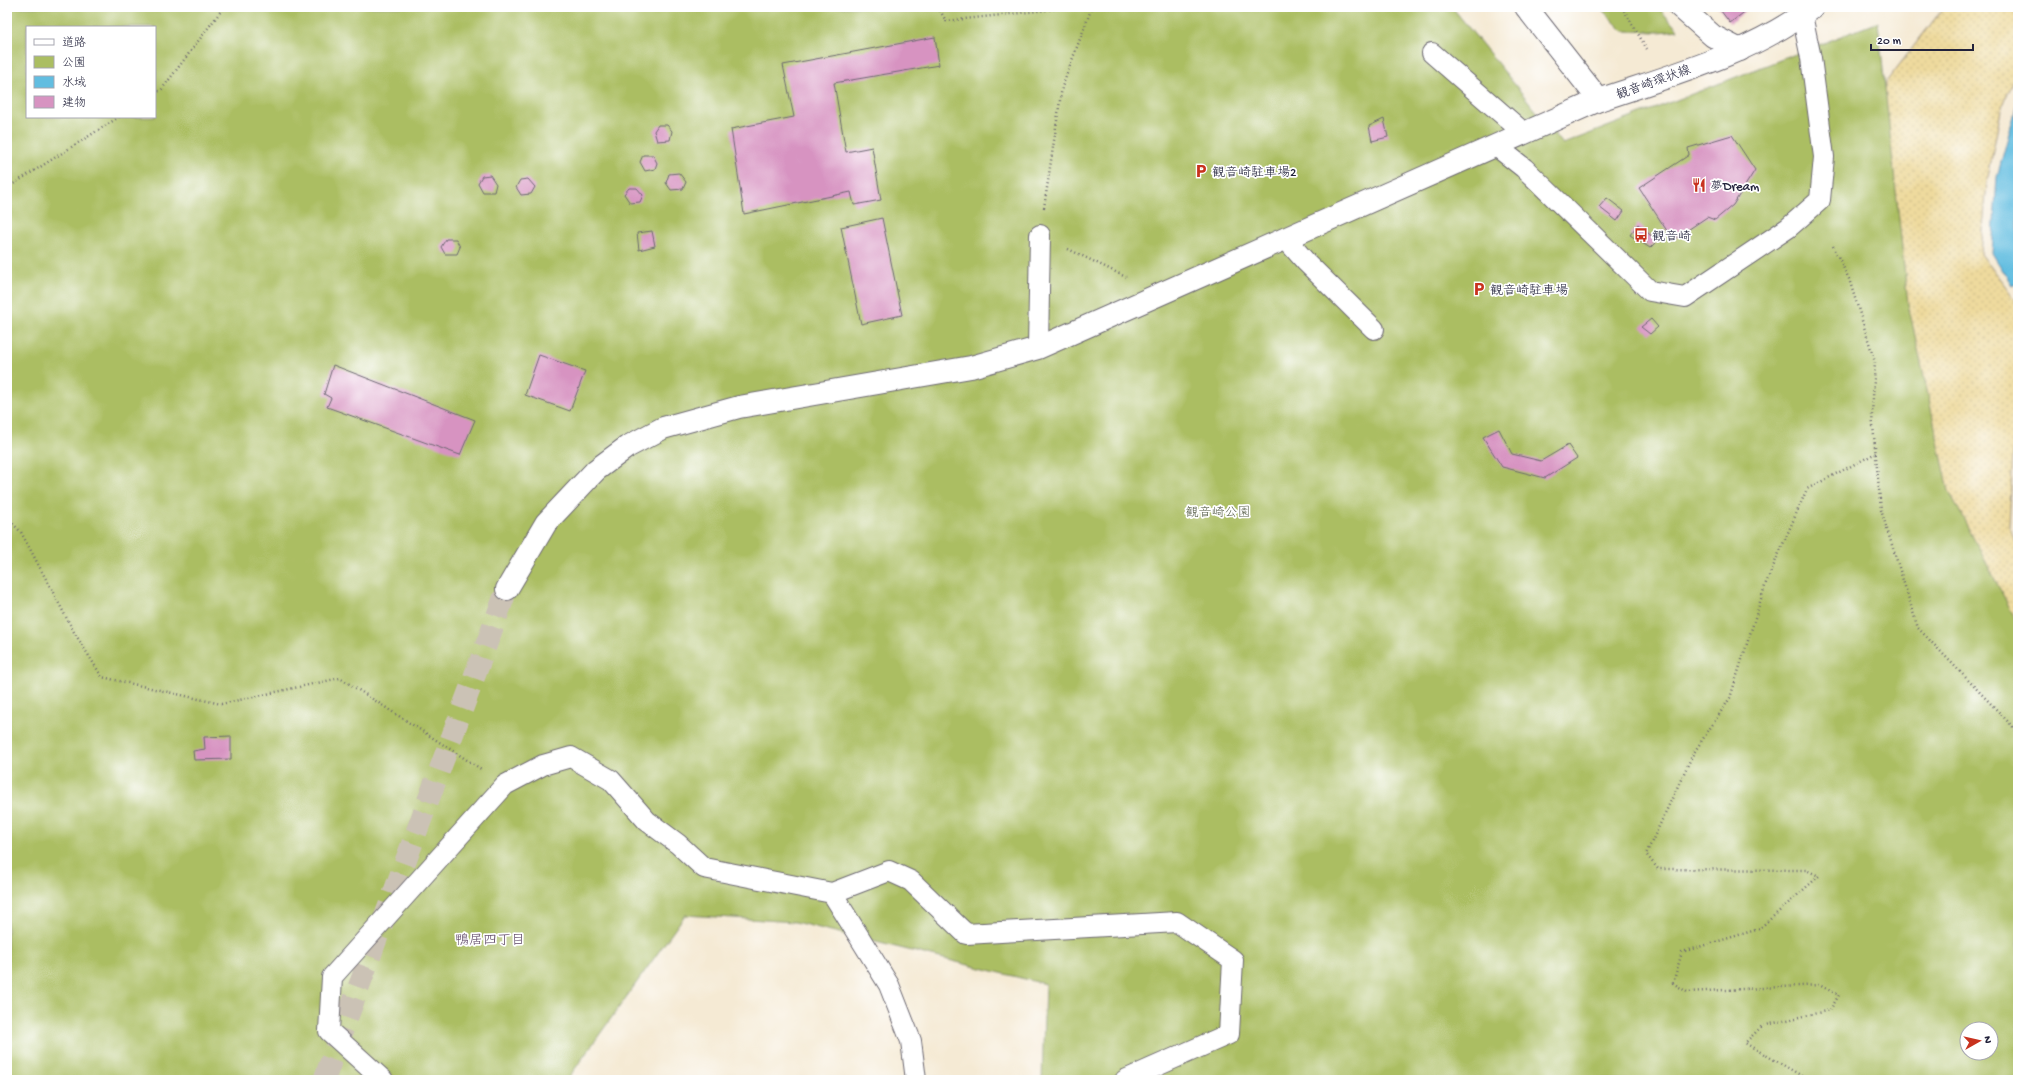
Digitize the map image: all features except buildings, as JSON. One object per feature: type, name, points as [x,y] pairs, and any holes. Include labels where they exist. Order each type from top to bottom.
[{"type":"street","name":"観音崎環状線","points":[[1526,7],[1599,100],[1740,50],[1807,11]]},
{"type":"street","points":[[1680,7],[1713,36],[1740,50]]},
{"type":"street","points":[[507,589],[546,523],[596,470],[627,447],[663,428],[739,407],[971,367],[1038,348],[1599,100]]},
{"type":"lane","points":[[1496,146],[1524,168],[1650,291],[1685,297],[1788,228],[1820,200],[1824,157],[1811,58],[1807,11]]},
{"type":"lane","points":[[1432,53],[1524,133]]},
{"type":"lane","points":[[1038,348],[1040,235]]},
{"type":"lane","points":[[1285,238],[1306,262],[1374,329]]},
{"type":"lane","points":[[383,1080],[329,1031],[332,977],[505,785],[543,765],[571,758],[610,780],[647,821],[678,844],[704,868],[832,893],[890,871],[911,881],[966,934],[1177,922],[1233,960],[1229,1034],[1124,1080]]},
{"type":"lane","points":[[832,893],[889,985],[911,1041],[916,1080]]},
{"type":"path","points":[[156,93],[162,89],[224,7]]},
{"type":"path","points":[[938,7],[946,21],[1075,7]]},
{"type":"path","points":[[1092,7],[1062,87],[1040,235],[1126,277]]},
{"type":"path","points":[[1622,7],[1647,49]]},
{"type":"path","points":[[7,188],[116,118]]},
{"type":"path","points":[[1833,246],[1849,279],[1875,362],[1872,415],[1881,510],[1918,628],[2018,732]]},
{"type":"path","points":[[1809,1080],[1745,1043],[1762,1026],[1830,1010],[1839,995],[1819,985],[1687,992],[1672,983],[1682,952],[1759,930],[1819,876],[1806,870],[1658,869],[1646,854],[1693,754],[1730,698],[1766,584],[1807,489],[1876,453]]},
{"type":"path","points":[[7,518],[21,532],[74,632],[102,677],[221,704],[340,678],[505,785]]},
{"type":"sand","points":[[1944,7],[2018,7],[2018,70],[2001,110],[1987,182],[1981,254],[2018,303],[2018,370],[2009,526],[2018,551],[2018,627],[1955,646],[1859,230],[1886,82]]},
{"type":"green space","name":"観音崎公園","points":[[7,7],[1452,7],[1563,144],[1878,22],[1908,304],[1949,491],[2018,624],[2018,1080],[1042,1080],[1045,984],[795,922],[685,915],[567,1080],[7,1080]]},
{"type":"green space","points":[[1599,7],[1658,7],[1678,30],[1659,32],[1623,31]]},
{"type":"water","points":[[2018,100],[2018,282],[2012,285],[1992,253],[1997,177]]},
{"type":"tunnel","points":[[324,1080],[507,589]]},
{"type":"place","name":"観音崎駐車場2","points":[[1201,171]]},
{"type":"place","name":"夢Dream","points":[[1699,185]]},
{"type":"place","name":"観音崎","points":[[1641,235]]},
{"type":"place","name":"観音崎駐車場","points":[[1479,289]]},
{"type":"district","name":"鴨居四丁目","points":[[490,939]]}]
